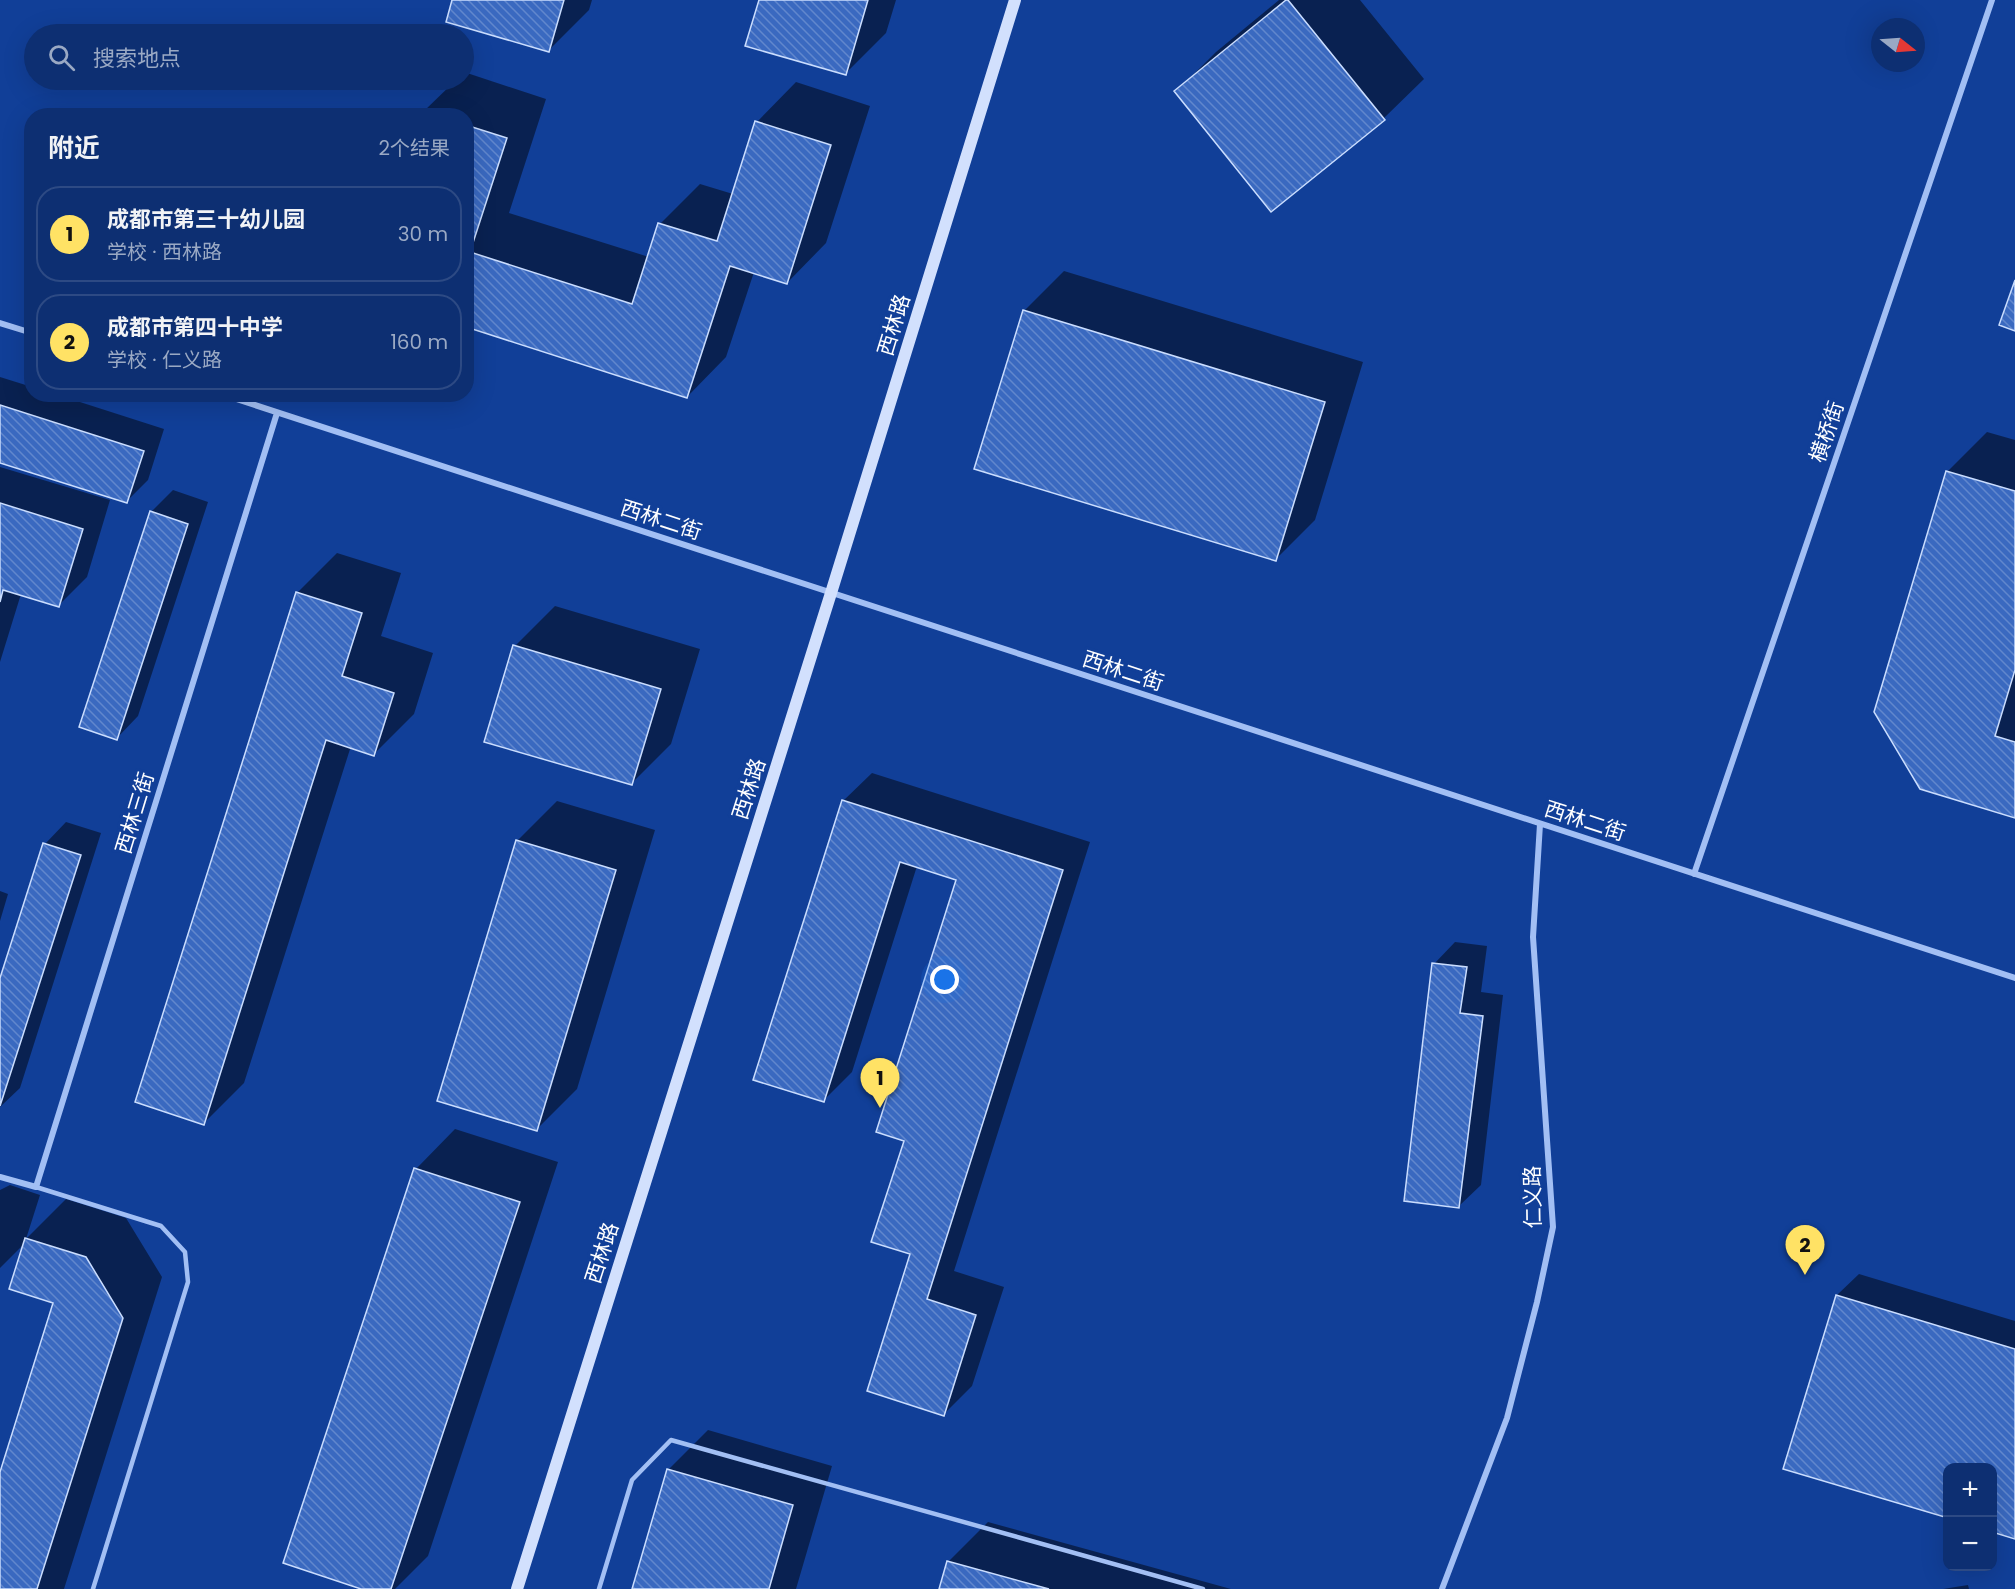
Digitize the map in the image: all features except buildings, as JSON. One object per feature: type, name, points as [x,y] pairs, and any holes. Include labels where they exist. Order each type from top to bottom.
[{"type":"street","name":"西林路","points":[[517,1589],[1015,0]]},
{"type":"street","name":"横桥街","points":[[1694,874],[1992,0]]},
{"type":"street","points":[[0,323],[24,330]]},
{"type":"street","name":"西林二街","points":[[244,402],[2015,978]]},
{"type":"street","name":"西林三街","points":[[36,1187],[277,413]]},
{"type":"street","name":"仁义路","points":[[1442,1589],[1507,1418],[1537,1302],[1553,1227],[1533,937],[1540,824]]},
{"type":"street","points":[[0,1177],[36,1187]]},
{"type":"lane","points":[[36,1187],[161,1226],[185,1252],[188,1282],[93,1589]]},
{"type":"lane","points":[[599,1589],[632,1480],[671,1440],[1203,1589]]},
{"type":"place","name":"成都市第三十幼儿园","points":[[880,1108]]},
{"type":"place","name":"成都市第四十中学","points":[[1805,1275]]}]
